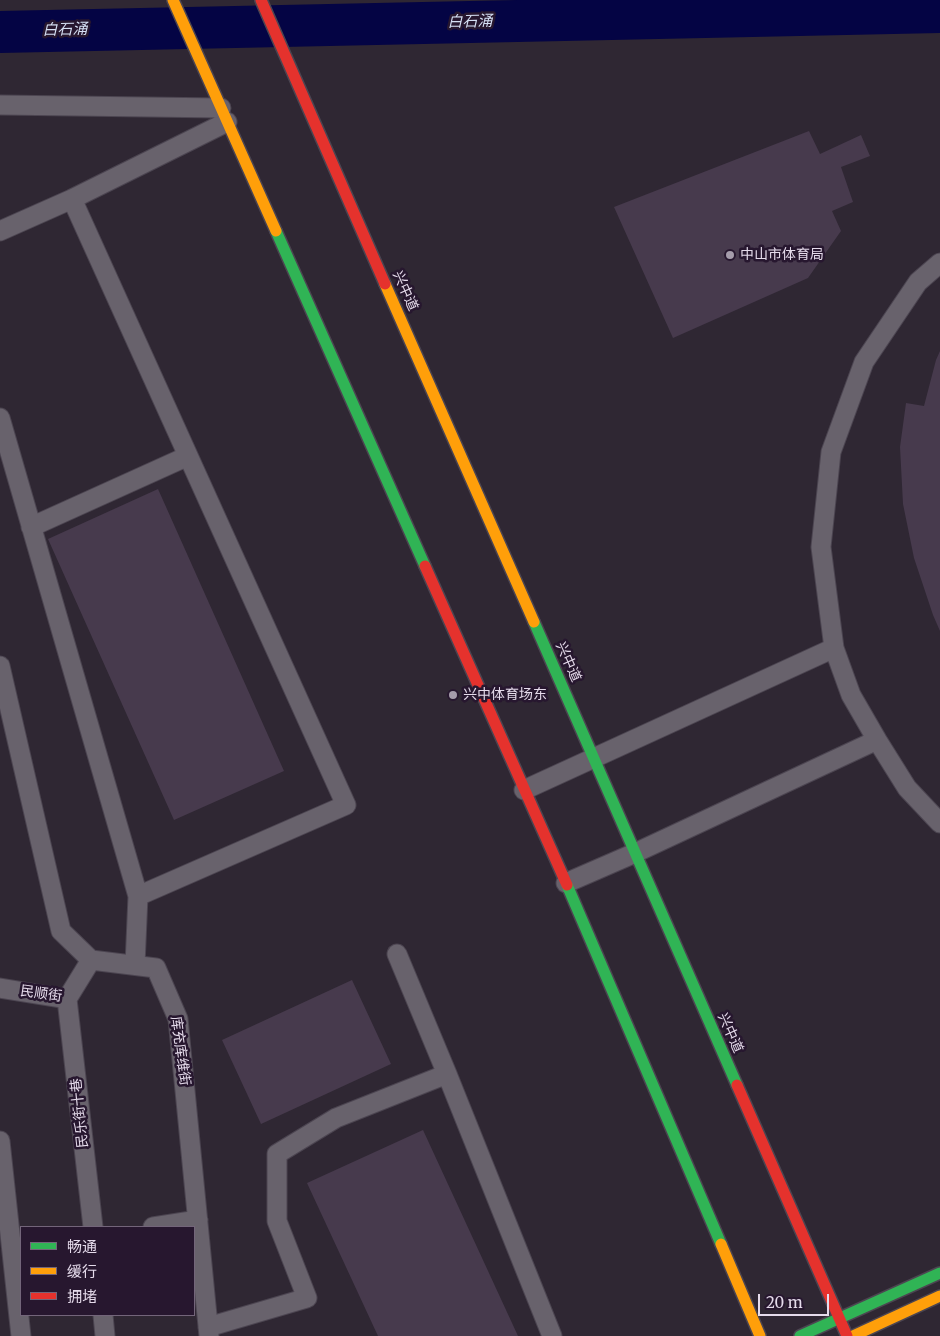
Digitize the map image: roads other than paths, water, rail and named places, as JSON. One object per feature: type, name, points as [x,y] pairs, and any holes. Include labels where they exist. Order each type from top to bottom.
[{"type":"main road","points":[[173,0],[566,883],[760,1336]]},
{"type":"main road","name":"兴中道","points":[[261,0],[848,1336]]},
{"type":"main road","points":[[800,1336],[940,1273]]},
{"type":"main road","points":[[853,1336],[940,1296]]},
{"type":"street","points":[[0,105],[224,115]]},
{"type":"street","points":[[0,231],[72,199],[224,115]]},
{"type":"street","points":[[72,199],[346,805],[138,896]]},
{"type":"street","points":[[940,263],[918,282],[864,362],[831,452],[821,547],[834,648],[851,695],[907,788],[940,824]]},
{"type":"street","points":[[0,418],[138,896],[135,966]]},
{"type":"street","points":[[31,527],[188,456]]},
{"type":"street","points":[[524,790],[834,648]]},
{"type":"street","points":[[0,666],[61,931],[91,960]]},
{"type":"street","points":[[566,883],[635,853],[877,740]]},
{"type":"street","points":[[396,954],[447,1074],[552,1336]]},
{"type":"street","name":"库充库维街","points":[[91,960],[156,968],[178,1019],[208,1331]]},
{"type":"street","name":"民顺街","points":[[0,988],[67,999],[91,960]]},
{"type":"street","name":"民乐街十巷","points":[[67,999],[93,1226]]},
{"type":"street","points":[[208,1331],[307,1298],[277,1221],[277,1154],[336,1118],[447,1074]]},
{"type":"street","points":[[0,1141],[21,1336]]},
{"type":"street","points":[[159,1226],[198,1220]]},
{"type":"street","points":[[103,1316],[105,1336]]},
{"type":"waterway","name":"白石涌","points":[[0,32],[940,12]]},
{"type":"place","name":"中山市体育局","points":[[730,255]]},
{"type":"place","name":"兴中体育场东","points":[[453,695]]}]
